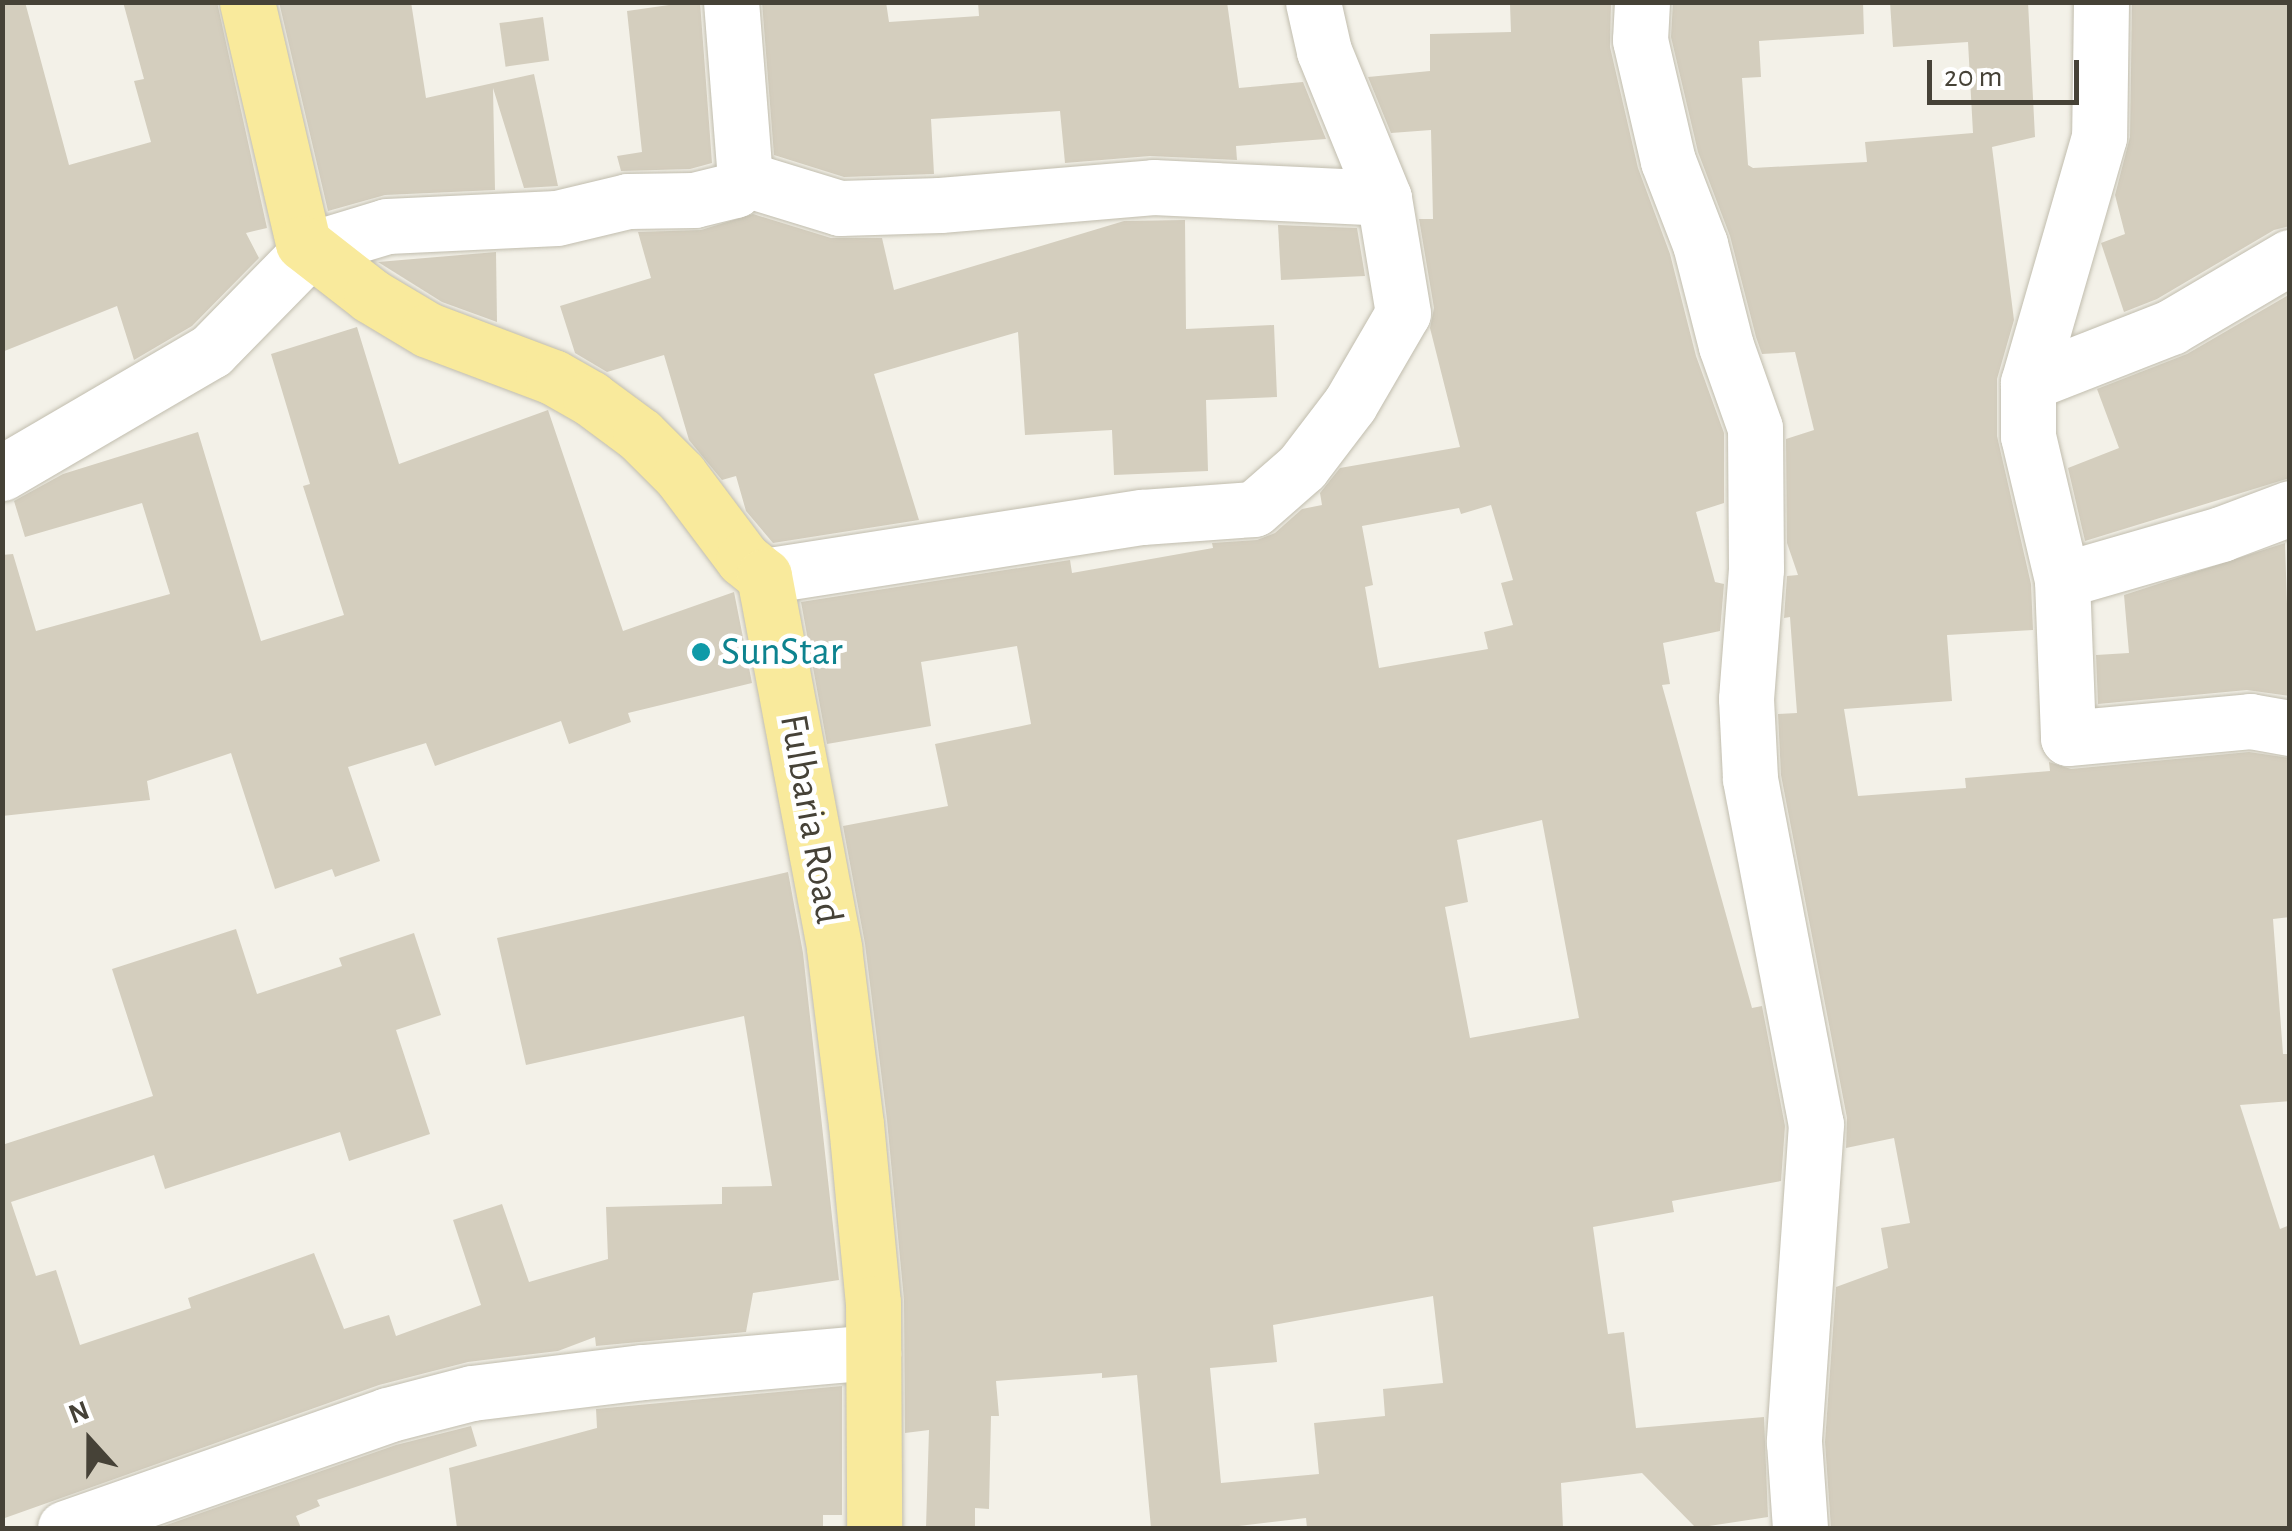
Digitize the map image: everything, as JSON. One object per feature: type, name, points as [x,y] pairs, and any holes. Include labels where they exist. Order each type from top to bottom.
[{"type":"main road","points":[[248,2],[303,243],[372,296],[428,330],[553,376],[590,398],[640,435],[680,475],[743,559],[764,576]]},
{"type":"main road","name":"Fulbaria Road","points":[[764,576],[834,948],[858,1144],[873,1352],[874,1528]]},
{"type":"street","points":[[2,473],[212,350],[311,249],[387,226],[557,218],[628,201],[694,200],[735,190],[745,180],[731,2]]},
{"type":"street","points":[[764,576],[1142,517],[1254,509],[1302,467],[1350,404],[1403,313],[1384,198],[1324,51],[1313,2]]},
{"type":"street","points":[[1642,2],[1640,40],[1668,160],[1700,244],[1726,346],[1755,428],[1756,569],[1746,699],[1750,780],[1816,1124],[1794,1442],[1800,1528]]},
{"type":"street","points":[[2101,2],[2099,138],[2028,383],[2028,436],[2062,580],[2068,738],[2250,721],[2290,728]]},
{"type":"street","points":[[745,180],[840,208],[940,206],[1153,187],[1384,198]]},
{"type":"street","points":[[2028,383],[2171,327],[2290,257]]},
{"type":"street","points":[[2062,580],[2221,534],[2290,508]]},
{"type":"street","points":[[65,1528],[387,1414],[472,1394],[644,1372],[873,1352]]},
{"type":"building","points":[[2,2],[25,2],[69,165],[151,142],[134,81],[144,79],[123,2],[217,2],[267,228],[246,233],[259,258],[192,326],[134,360],[117,306],[2,352]]},
{"type":"building","points":[[279,2],[411,2],[426,98],[534,74],[558,186],[524,188],[493,88],[495,190],[385,195],[328,211]]},
{"type":"building","points":[[700,2],[712,163],[690,169],[621,171],[617,156],[642,152],[627,11]]},
{"type":"building","points":[[762,2],[886,2],[889,22],[979,16],[978,2],[1227,2],[1239,88],[1303,82],[1326,139],[1236,146],[1237,160],[1150,156],[1065,163],[1060,111],[931,119],[934,174],[844,177],[774,155]]},
{"type":"building","points":[[1611,2],[1610,47],[1638,168],[1670,254],[1696,356],[1724,433],[1724,503],[1696,512],[1715,582],[1724,584],[1720,631],[1663,643],[1670,684],[1662,685],[1752,1008],[1762,1006],[1785,1126],[1781,1181],[1672,1201],[1674,1212],[1593,1227],[1608,1334],[1624,1332],[1636,1428],[1764,1417],[1768,1517],[1696,1528],[1642,1473],[1561,1483],[1563,1528],[1307,1528],[1306,1518],[1222,1528],[1151,1528],[1137,1375],[1102,1378],[1102,1373],[996,1381],[999,1416],[991,1416],[989,1509],[975,1508],[975,1528],[926,1528],[929,1430],[905,1433],[904,1300],[887,1120],[865,944],[843,826],[948,806],[935,744],[1031,724],[1017,646],[921,662],[931,726],[827,744],[801,602],[1070,560],[1072,573],[1213,548],[1212,543],[1257,540],[1275,533],[1302,509],[1322,505],[1320,493],[1340,468],[1460,447],[1430,328],[1434,308],[1419,219],[1433,219],[1431,130],[1391,133],[1368,77],[1430,71],[1430,34],[1511,32],[1510,4]],"holes":[[[1491,505],[1513,580],[1501,583],[1513,625],[1484,632],[1488,649],[1379,668],[1365,587],[1373,585],[1362,526],[1459,508],[1461,514]],[[1542,820],[1579,1018],[1470,1038],[1445,907],[1468,902],[1457,840]],[[1433,1296],[1443,1383],[1383,1389],[1385,1416],[1314,1423],[1319,1474],[1221,1483],[1210,1368],[1277,1362],[1273,1325]]]},
{"type":"building","points":[[1673,2],[1863,2],[1864,34],[1759,41],[1761,77],[1742,78],[1748,165],[1753,168],[1867,162],[1865,142],[1973,133],[1968,42],[1893,47],[1890,2],[2028,2],[2035,137],[1992,147],[2014,320],[1997,379],[1997,436],[2031,584],[2033,630],[1947,635],[1952,701],[1844,709],[1858,796],[1966,788],[1965,778],[2050,771],[2049,762],[2071,769],[2249,752],[2290,758],[2290,917],[2273,919],[2283,1054],[2290,1054],[2290,1101],[2240,1105],[2280,1229],[2290,1225],[2290,1528],[1831,1528],[1825,1442],[1836,1287],[1888,1268],[1881,1228],[1910,1223],[1894,1138],[1846,1148],[1847,1118],[1781,775],[1778,714],[1797,713],[1790,617],[1784,618],[1787,576],[1798,575],[1787,543],[1786,439],[1814,430],[1795,352],[1762,354],[1756,337],[1730,236],[1698,152],[1671,37]]},
{"type":"building","points":[[2132,2],[2290,2],[2290,226],[2274,230],[2157,299],[2124,312],[2101,243],[2125,234],[2115,195],[2130,137]]},
{"type":"building","points":[[543,17],[549,61],[506,67],[499,23]]},
{"type":"building","points":[[753,214],[831,238],[882,238],[894,290],[1124,221],[1185,220],[1186,329],[1274,325],[1277,397],[1206,400],[1208,471],[1114,475],[1112,430],[1025,435],[1018,332],[874,374],[919,520],[773,543],[746,511],[736,476],[722,480],[689,440],[664,355],[607,372],[575,353],[560,306],[651,278],[638,232],[701,230]]},
{"type":"building","points":[[1278,225],[1357,228],[1365,276],[1281,280]]},
{"type":"building","points":[[496,252],[497,322],[442,302],[378,262]]},
{"type":"building","points":[[2290,294],[2290,478],[2085,541],[2068,468],[2119,448],[2097,389],[2187,354]]},
{"type":"building","points":[[357,327],[399,464],[548,410],[623,631],[734,592],[752,683],[628,713],[631,722],[569,744],[561,721],[435,766],[426,743],[348,767],[380,861],[335,877],[332,869],[275,889],[231,753],[147,781],[150,800],[2,816],[2,555],[13,554],[36,631],[170,594],[142,503],[25,537],[14,501],[63,474],[198,432],[261,641],[344,615],[303,486],[310,484],[271,354]]},
{"type":"building","points":[[2285,543],[2290,696],[2247,690],[2098,704],[2096,655],[2129,653],[2124,595]]},
{"type":"building","points":[[788,872],[803,953],[839,1280],[753,1293],[746,1332],[596,1346],[595,1337],[558,1351],[468,1362],[379,1385],[2,1519],[2,1145],[153,1096],[112,969],[236,929],[257,994],[342,966],[339,958],[414,933],[441,1015],[396,1030],[430,1134],[349,1161],[340,1132],[165,1189],[154,1155],[11,1202],[36,1276],[56,1270],[80,1345],[191,1308],[188,1298],[314,1253],[344,1329],[389,1315],[396,1336],[481,1305],[453,1220],[502,1204],[529,1282],[608,1259],[606,1207],[722,1204],[722,1187],[772,1186],[744,1016],[526,1065],[497,938]]},
{"type":"building","points":[[842,1386],[842,1515],[823,1515],[823,1528],[457,1528],[449,1468],[597,1428],[596,1409]]},
{"type":"building","points":[[471,1426],[477,1446],[317,1500],[320,1506],[296,1516],[301,1528],[158,1528],[396,1445]]},
{"type":"place","name":"SunStar","points":[[701,652]]}]
